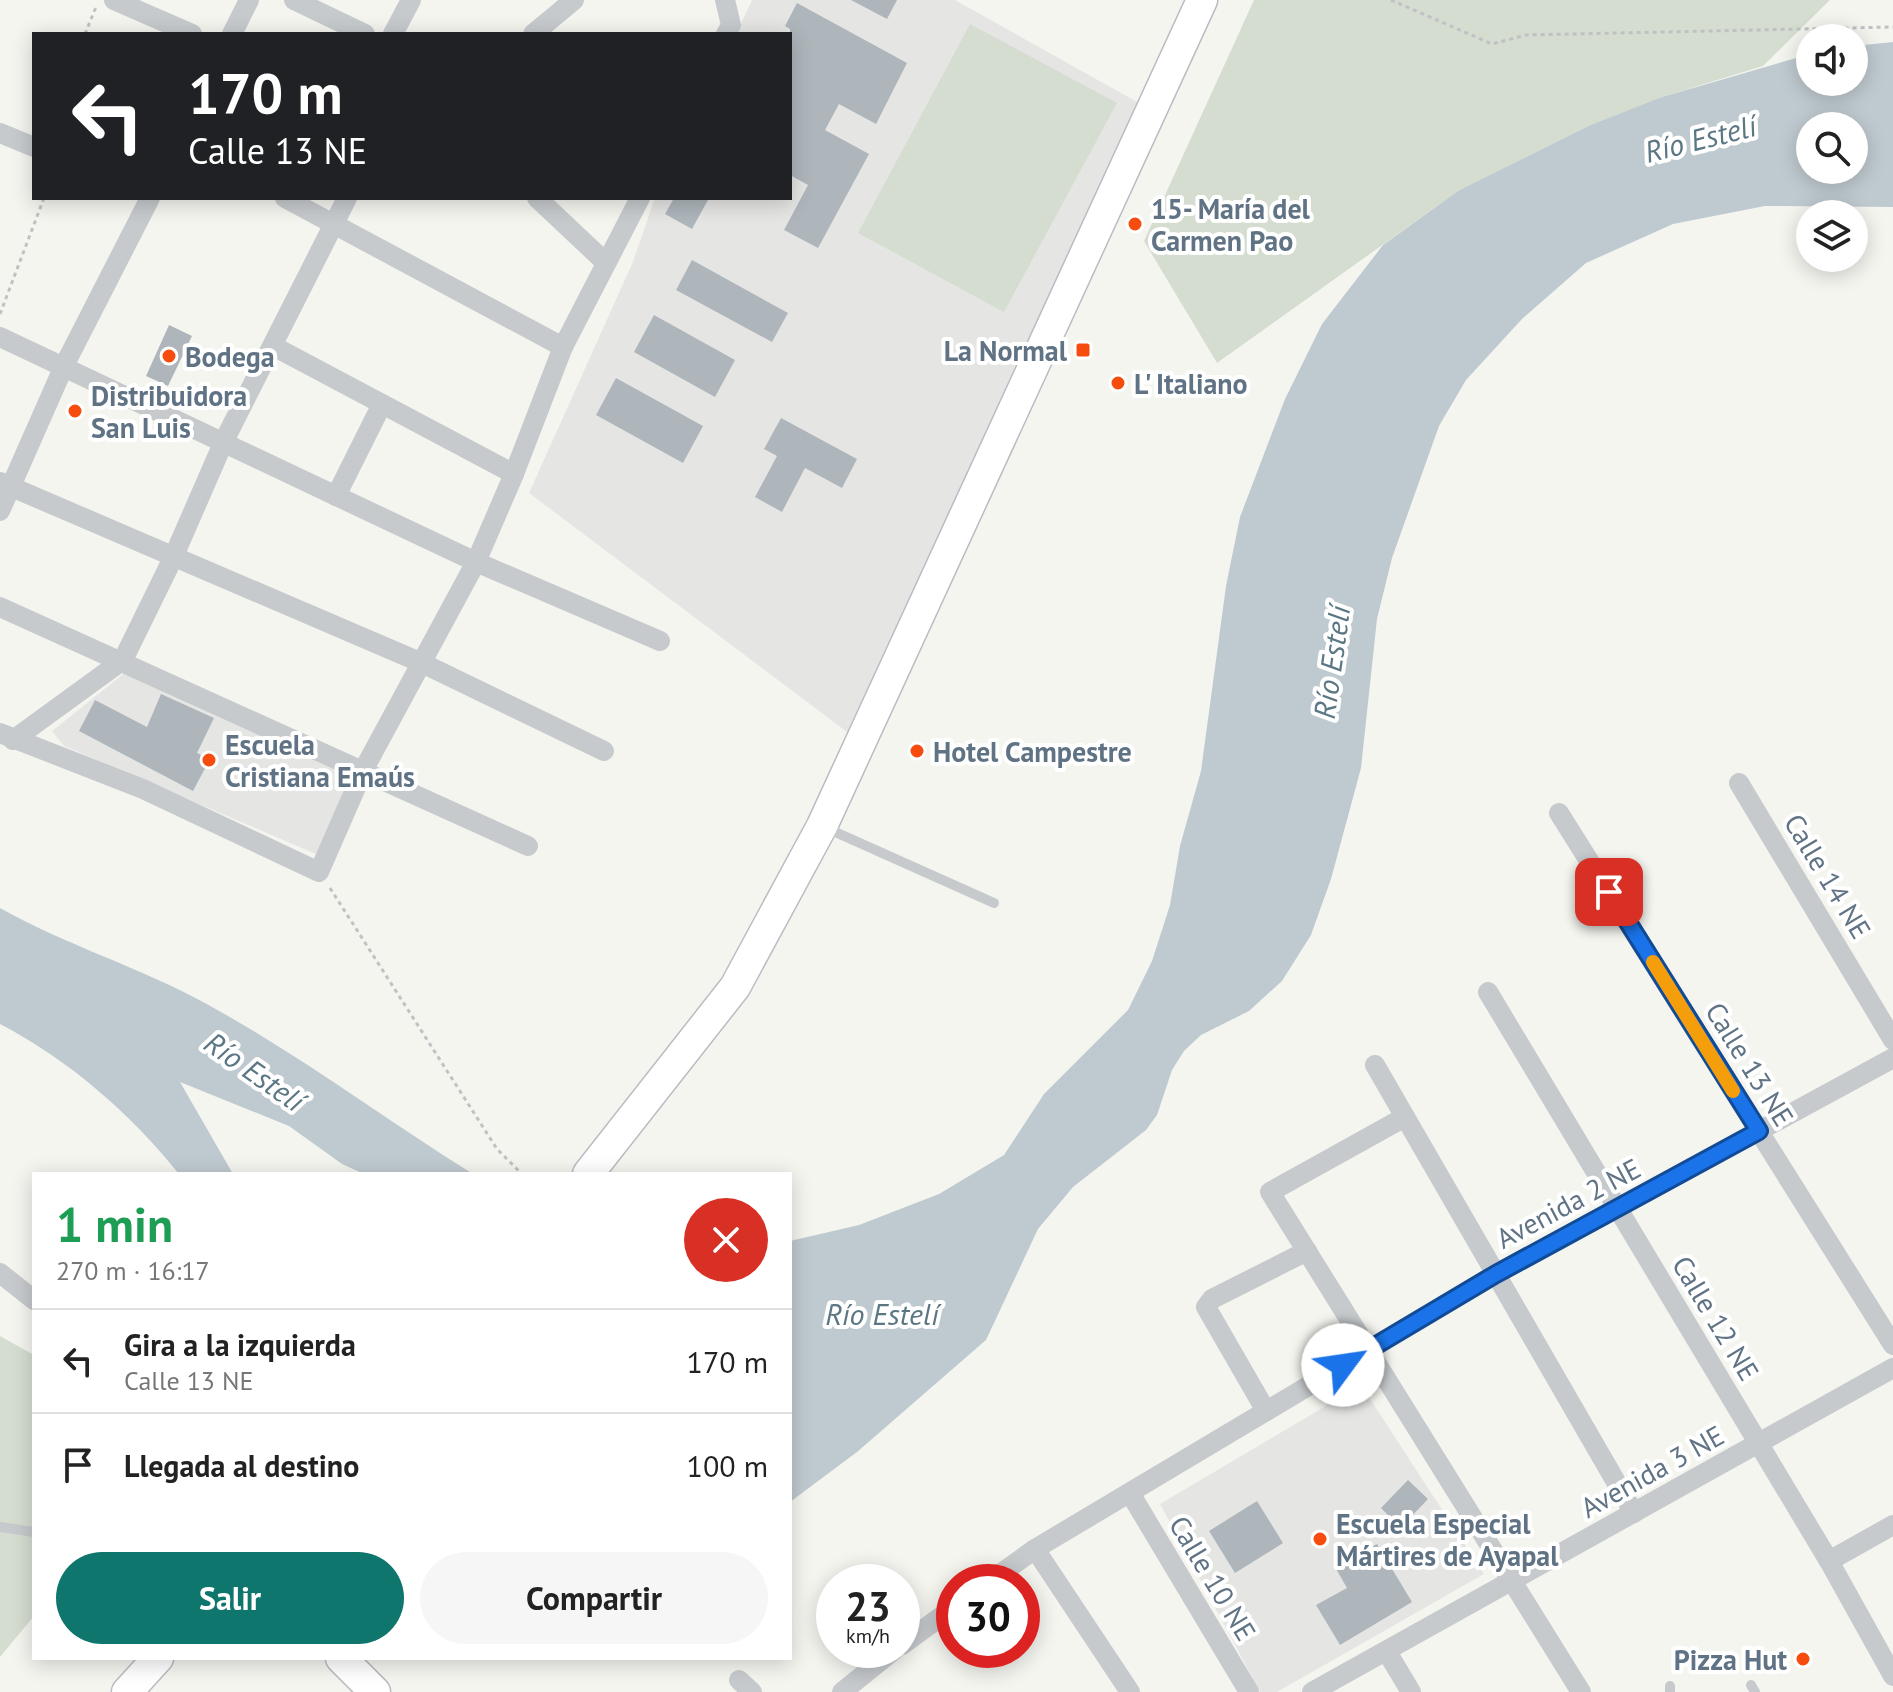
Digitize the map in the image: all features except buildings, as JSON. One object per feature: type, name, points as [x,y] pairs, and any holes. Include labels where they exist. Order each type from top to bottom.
[{"type":"street","points":[[114,0],[187,32]]},
{"type":"street","points":[[233,32],[249,0]]},
{"type":"street","points":[[294,0],[361,32]]},
{"type":"street","points":[[394,32],[411,0]]},
{"type":"street","points":[[545,30],[574,0]]},
{"type":"street","points":[[725,0],[731,25],[727,32]]},
{"type":"street","points":[[590,1172],[735,987],[822,826],[1202,0]]},
{"type":"street","points":[[0,133],[32,146]]},
{"type":"street","points":[[0,511],[6,484],[148,200]]},
{"type":"street","points":[[289,200],[563,347]]},
{"type":"street","points":[[6,736],[123,660],[173,558],[224,441],[346,200]]},
{"type":"street","points":[[539,200],[604,261]]},
{"type":"street","points":[[6,736],[143,789],[319,872],[364,769],[476,562],[563,347],[604,261],[639,200]]},
{"type":"street","points":[[0,337],[476,562],[660,641]]},
{"type":"street","points":[[273,346],[514,474]]},
{"type":"street","points":[[336,496],[382,404]]},
{"type":"street","points":[[6,484],[422,663],[604,751]]},
{"type":"street","points":[[0,607],[364,769],[528,846]]},
{"type":"street","name":"Calle 14 NE","points":[[1739,783],[1893,1040]]},
{"type":"street","name":"Calle 13 NE","points":[[1559,813],[1893,1345]]},
{"type":"street","name":"Calle 12 NE","points":[[1488,992],[1829,1561],[1893,1676]]},
{"type":"street","name":"Avenida 2 NE","points":[[1014,1564],[1496,1274],[1893,1058]]},
{"type":"street","points":[[1375,1065],[1634,1513]]},
{"type":"street","points":[[1405,1117],[1270,1192],[1581,1692]]},
{"type":"street","points":[[1266,1411],[1206,1307],[1212,1299],[1307,1251]]},
{"type":"street","points":[[0,1273],[32,1298]]},
{"type":"street","name":"Avenida 3 NE","points":[[1312,1692],[1893,1368]]},
{"type":"street","name":"Calle 10 NE","points":[[1130,1493],[1249,1692]]},
{"type":"street","points":[[1829,1561],[1893,1525]]},
{"type":"street","points":[[1035,1549],[1130,1692]]},
{"type":"street","points":[[1387,1652],[1411,1692]]},
{"type":"street","points":[[127,1692],[156,1660]]},
{"type":"street","points":[[343,1660],[375,1692]]},
{"type":"street","points":[[842,1692],[872,1668]]},
{"type":"lane","points":[[822,826],[994,903]]},
{"type":"lane","points":[[0,1527],[32,1532]]},
{"type":"path","points":[[86,32],[99,0]]},
{"type":"path","points":[[1391,0],[1492,44],[1526,35],[1893,27]]},
{"type":"path","points":[[0,314],[43,200]]},
{"type":"path","points":[[319,872],[497,1149],[520,1172]]},
{"type":"shaded area","points":[[752,0],[955,0],[1139,103],[847,732],[529,493],[632,264],[654,200],[792,200],[792,32],[737,32]]},
{"type":"shaded area","points":[[1254,0],[1830,0],[1806,24],[1796,24],[1796,33],[1763,66],[1662,97],[1458,191],[1217,363],[1144,241]]},
{"type":"shaded area","points":[[970,24],[1117,103],[1004,312],[858,233]]},
{"type":"shaded area","name":"Escuela Cristiana Emaús","points":[[127,671],[353,773],[318,855],[64,746],[52,731]]},
{"type":"shaded area","points":[[0,1336],[32,1354],[32,1618],[0,1657]]},
{"type":"shaded area","name":"Escuela Especial Mártires de Ayapal","points":[[1361,1385],[1484,1574],[1277,1692],[1260,1692],[1160,1504]]},
{"type":"water","name":"Río Estelí","points":[[1893,42],[1893,207],[1868,207],[1868,200],[1796,200],[1796,206],[1765,206],[1673,224],[1586,263],[1522,319],[1466,380],[1439,426],[1392,558],[1377,619],[1361,768],[1331,879],[1311,935],[1282,981],[1249,1011],[1201,1035],[1184,1051],[1172,1070],[1157,1115],[1146,1130],[1073,1187],[1038,1229],[986,1340],[857,1452],[792,1501],[792,1241],[859,1225],[939,1194],[1004,1155],[1044,1094],[1128,1010],[1152,961],[1170,905],[1180,846],[1201,771],[1226,586],[1240,517],[1285,399],[1322,324],[1383,245],[1458,191],[1591,125],[1662,97],[1796,58],[1796,96],[1868,96],[1868,45]]},
{"type":"water","name":"Río Estelí","points":[[0,908],[205,1003],[273,1043],[470,1172],[360,1172],[342,1164],[289,1126],[180,1082],[232,1172],[177,1172],[140,1130],[97,1090],[50,1054],[0,1024]]},
{"type":"slow traffic","points":[[1653,962],[1733,1091]]},
{"type":"place","name":"15- María del Carmen Pao","points":[[1135,224]]},
{"type":"place","name":"La Normal","points":[[1083,350]]},
{"type":"place","name":"Bodega","points":[[169,356]]},
{"type":"place","name":"L' Italiano","points":[[1118,383]]},
{"type":"place","name":"Distribuidora San Luis","points":[[75,411]]},
{"type":"place","name":"Hotel Campestre","points":[[917,751]]},
{"type":"place","name":"Escuela Cristiana Emaús","points":[[209,760]]},
{"type":"place","name":"Escuela Especial Mártires de Ayapal","points":[[1320,1539]]},
{"type":"place","name":"Pizza Hut","points":[[1803,1659]]},
{"type":"route","points":[[1343,1365],[1496,1274],[1759,1131],[1609,892]]}]
